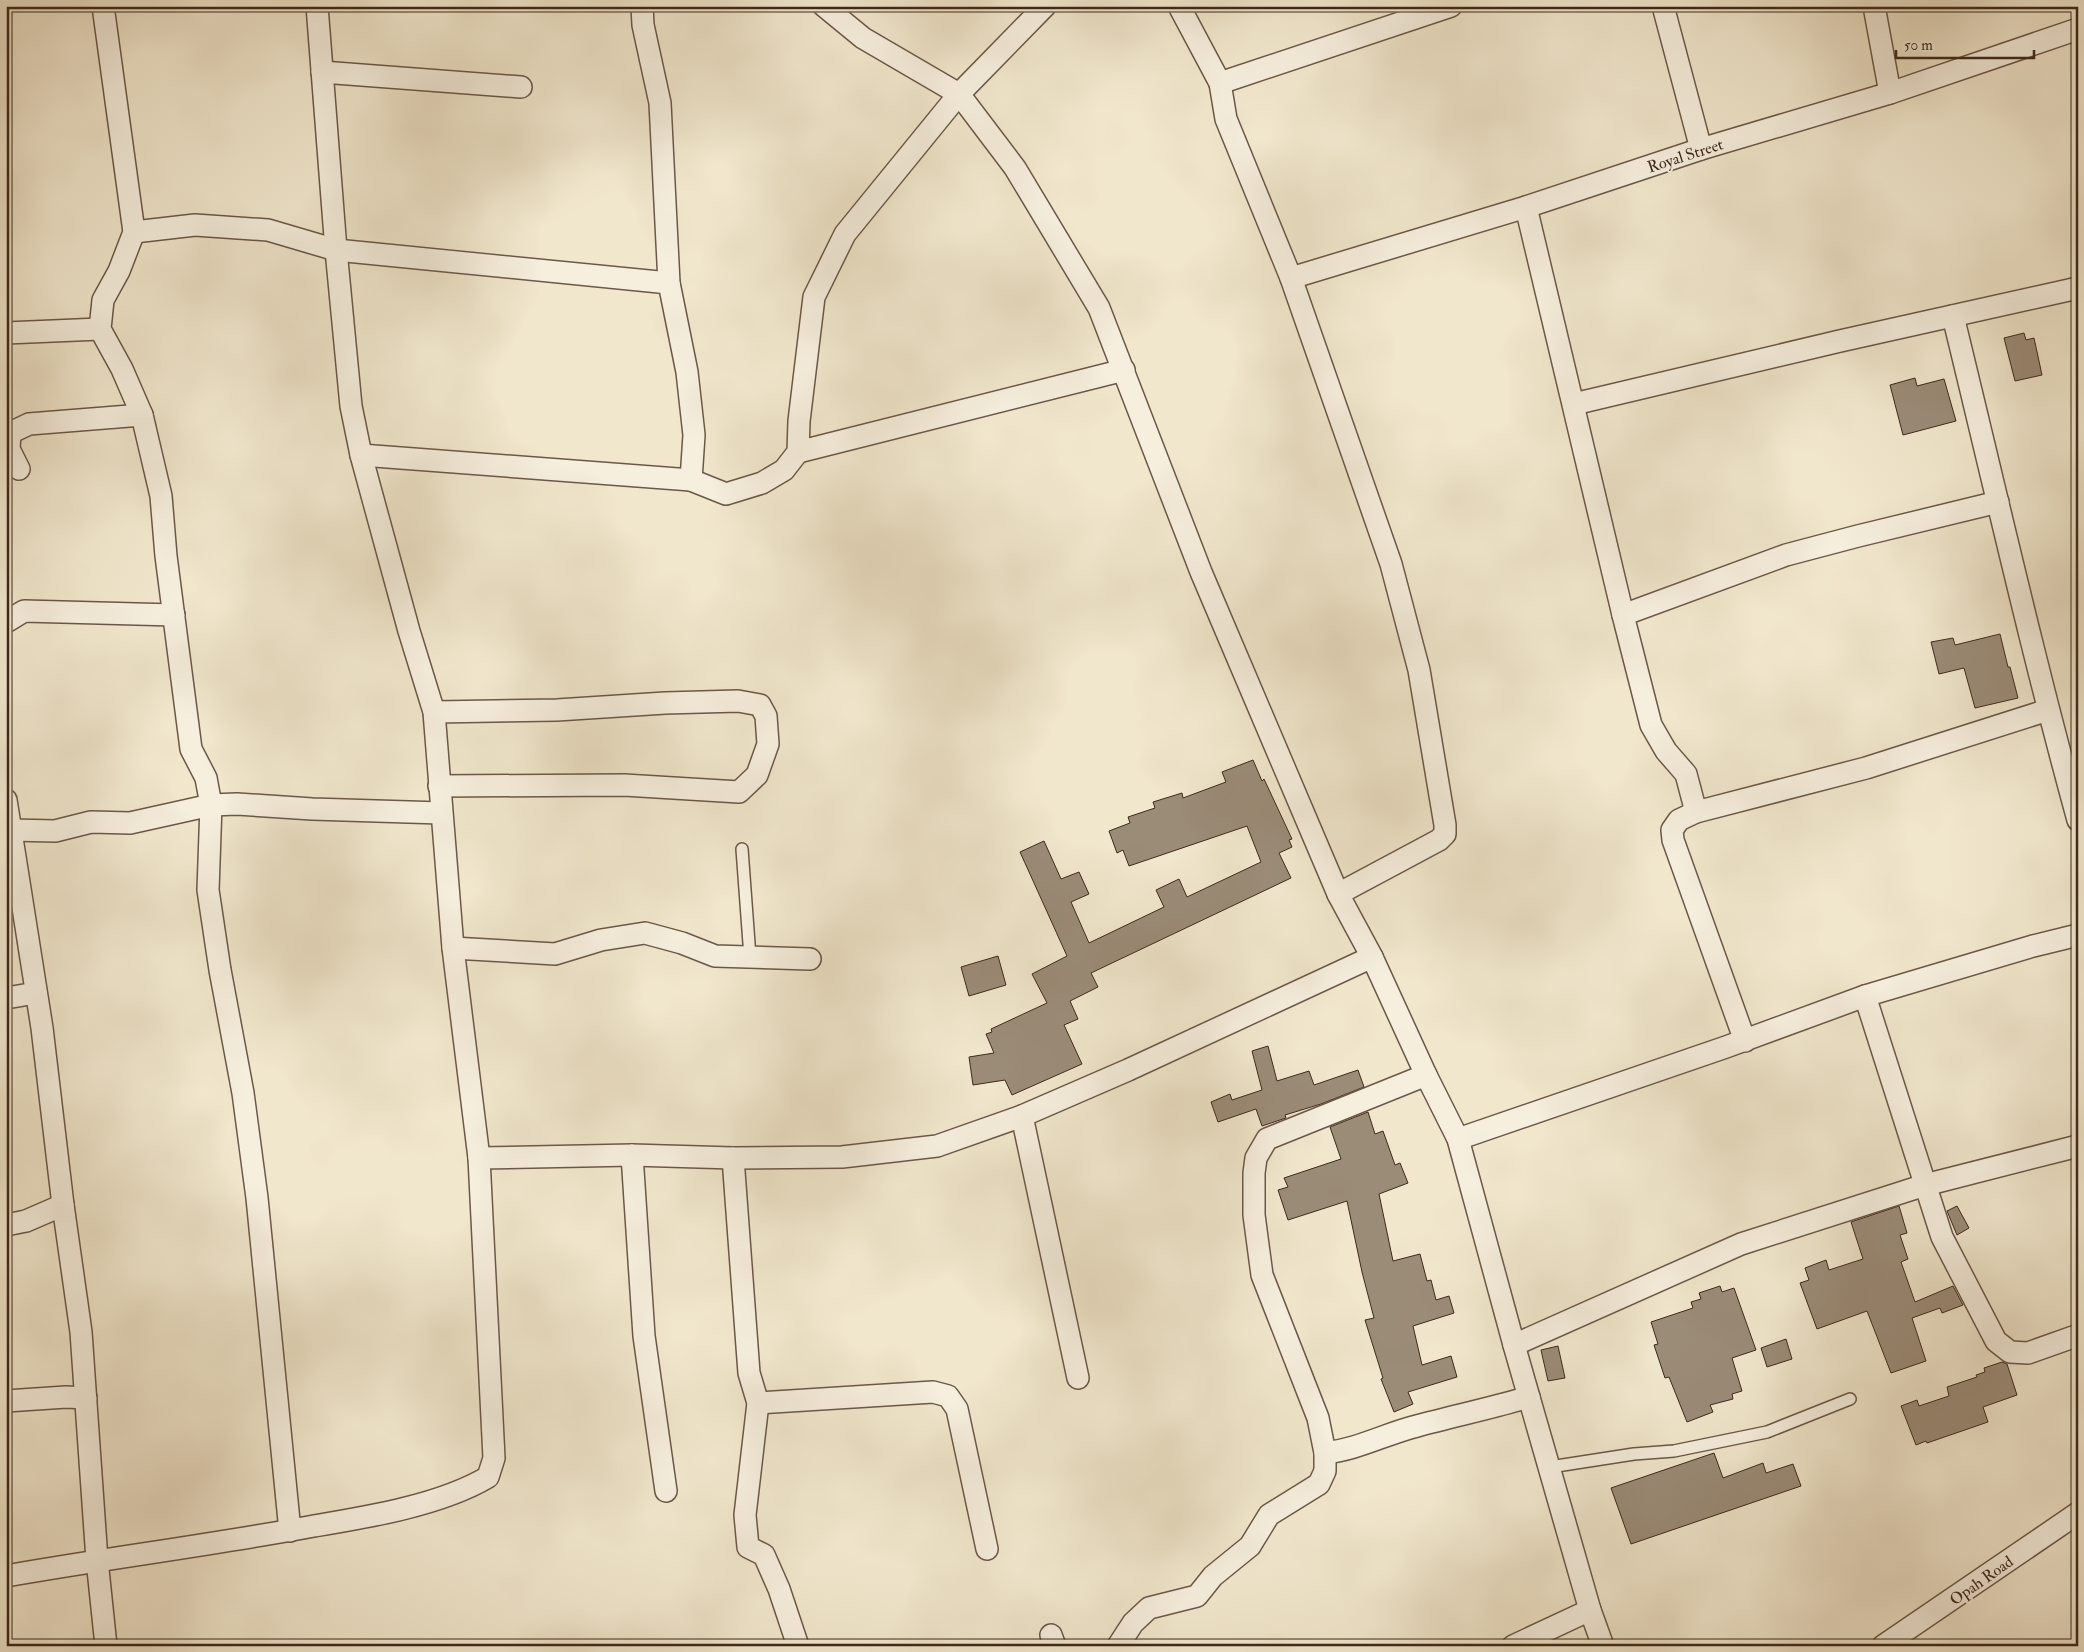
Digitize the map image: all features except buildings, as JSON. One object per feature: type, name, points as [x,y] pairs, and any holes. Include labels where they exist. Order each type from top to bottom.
[{"type":"street","points":[[103,6],[134,232],[119,271],[103,300],[100,329],[122,369],[142,415],[161,496],[191,749],[206,778],[211,805],[208,890],[220,970],[243,1093],[257,1198],[290,1531]]},
{"type":"street","points":[[6,1576],[374,1516],[467,1490],[488,1477],[494,1458],[479,1158],[452,948],[434,712],[409,630],[361,455],[351,406],[336,250],[317,6]]},
{"type":"street","points":[[642,6],[643,25],[660,103],[669,283],[687,372],[694,436],[691,480]]},
{"type":"street","points":[[824,6],[863,38],[959,94],[1015,168],[1100,308],[1201,572],[1338,894],[1372,957],[1426,1075],[1458,1139],[1514,1345],[1590,1610],[1603,1646]]},
{"type":"street","points":[[361,455],[691,480],[726,494],[762,483],[784,470],[798,452],[799,421],[814,297],[845,234],[959,94],[1045,6]]},
{"type":"street","points":[[1179,6],[1220,83],[1226,119],[1291,278],[1391,564],[1419,670],[1445,825],[1444,834],[1440,840],[1338,894]]},
{"type":"street","points":[[1220,83],[1451,6]]},
{"type":"street","points":[[1663,6],[1701,149]]},
{"type":"street","points":[[1874,6],[1890,93]]},
{"type":"street","name":"Royal Street","points":[[1291,278],[1526,207],[1701,149],[1890,93],[2078,29]]},
{"type":"street","points":[[322,72],[521,87]]},
{"type":"street","points":[[1526,207],[1651,725],[1666,751],[1686,774],[1696,812]]},
{"type":"street","points":[[134,232],[195,225],[268,230],[336,250],[669,283]]},
{"type":"street","points":[[1574,404],[2078,288]]},
{"type":"street","points":[[1953,316],[2048,710],[2078,820]]},
{"type":"street","points":[[6,333],[100,329]]},
{"type":"street","points":[[798,452],[1124,370]]},
{"type":"street","points":[[19,469],[9,449],[10,433],[29,424],[142,415]]},
{"type":"street","points":[[1623,615],[1786,555],[1998,502]]},
{"type":"street","points":[[6,622],[24,612],[174,615]]},
{"type":"street","points":[[434,712],[557,710],[738,701],[760,705],[766,716],[768,744],[756,775],[739,792],[624,785],[439,786]]},
{"type":"street","points":[[1744,1040],[1673,840],[1672,830],[1679,820],[1696,812],[1866,768],[2048,710]]},
{"type":"street","points":[[6,800],[36,993],[81,1332],[97,1560],[106,1646]]},
{"type":"street","points":[[11,830],[55,831],[91,822],[130,823],[211,805],[237,804],[312,809],[441,813]]},
{"type":"street","points":[[452,948],[555,954],[601,940],[645,933],[682,943],[715,956],[810,959]]},
{"type":"street","points":[[1458,1139],[1865,996],[2033,946],[2078,935]]},
{"type":"street","points":[[479,1158],[632,1155],[733,1158],[842,1157],[937,1146],[1022,1116],[1128,1070],[1372,957]]},
{"type":"street","points":[[6,998],[36,993]]},
{"type":"street","points":[[1865,996],[1942,1237],[1996,1342],[2010,1352],[2028,1353],[2076,1336]]},
{"type":"street","points":[[1118,1646],[1133,1623],[1149,1608],[1197,1596],[1213,1576],[1250,1546],[1269,1515],[1319,1484],[1325,1471],[1325,1453],[1318,1418],[1262,1275],[1254,1215],[1256,1158],[1267,1139],[1426,1075]]},
{"type":"street","points":[[1022,1116],[1078,1378]]},
{"type":"street","points":[[1514,1345],[1741,1244],[1925,1185],[2078,1146]]},
{"type":"street","points":[[632,1155],[644,1336],[666,1491]]},
{"type":"street","points":[[733,1158],[749,1373],[758,1403],[744,1515],[748,1547],[764,1555],[779,1590],[798,1646]]},
{"type":"street","points":[[6,1225],[26,1222],[63,1205]]},
{"type":"street","points":[[758,1403],[933,1392],[948,1396],[957,1409],[987,1550]]},
{"type":"street","points":[[6,1401],[66,1397],[86,1398]]},
{"type":"street","points":[[1325,1453],[1348,1450],[1416,1426],[1473,1413],[1529,1397]]},
{"type":"street","name":"Opah Road","points":[[1883,1646],[2078,1513]]},
{"type":"street","points":[[1512,1646],[1590,1610]]},
{"type":"lane","points":[[742,849],[750,957]]},
{"type":"lane","points":[[1550,1467],[1634,1454],[1674,1451],[1768,1432],[1850,1399]]}]
